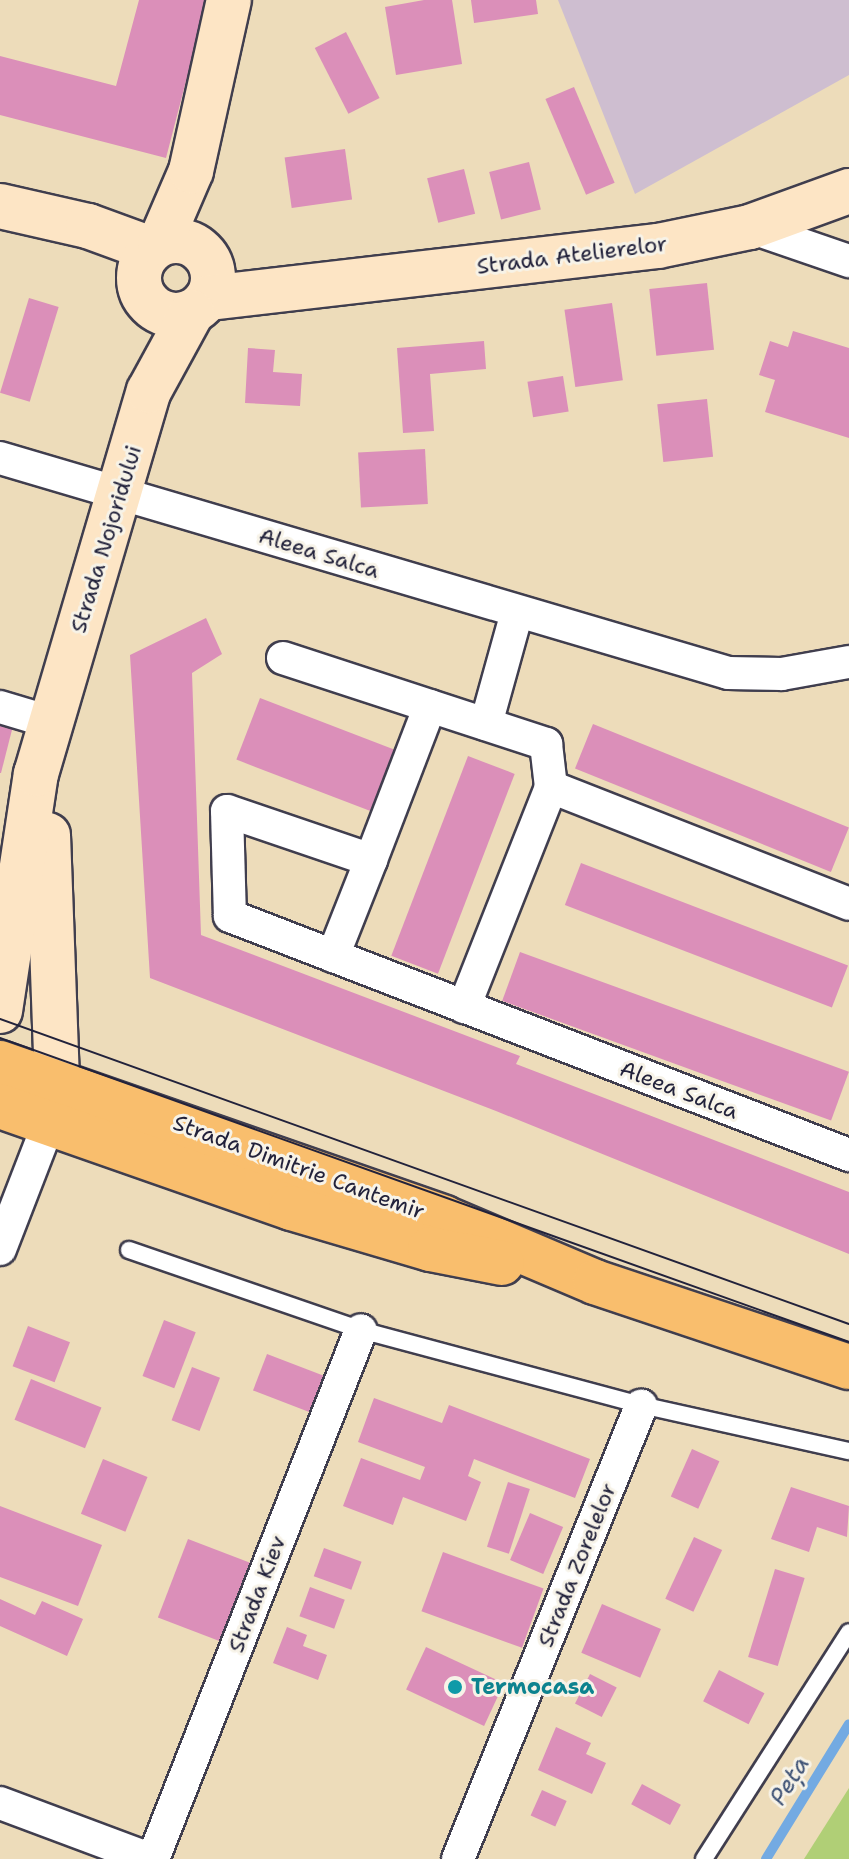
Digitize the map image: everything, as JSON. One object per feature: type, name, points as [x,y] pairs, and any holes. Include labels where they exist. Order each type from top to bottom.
[{"type":"main road","points":[[0,206],[88,226],[119,252],[175,274],[191,171],[229,0]]},
{"type":"main road","name":"Strada Atelierelor","points":[[175,274],[287,288],[658,246],[750,227],[849,191]]},
{"type":"main road","name":"Strada Nojoridului","points":[[0,1011],[36,774],[121,493],[149,391],[175,274]]},
{"type":"main road","points":[[0,855],[36,774]]},
{"type":"main road","name":"Strada Nojoridului","points":[[36,774],[48,826],[57,1081],[48,1125]]},
{"type":"main road","name":"Strada Dimitrie Cantemir","points":[[0,1063],[444,1218],[595,1282],[849,1367]]},
{"type":"main road","name":"Strada Dimitrie Cantemir","points":[[0,1106],[291,1208],[416,1245],[595,1282]]},
{"type":"street","points":[[750,227],[849,261]]},
{"type":"street","name":"Aleea Salca","points":[[0,458],[728,673],[782,674],[849,662]]},
{"type":"street","points":[[486,724],[517,612]]},
{"type":"street","points":[[283,658],[546,744],[551,787],[464,1007]]},
{"type":"street","points":[[333,956],[430,706]]},
{"type":"street","points":[[0,707],[50,722]]},
{"type":"street","points":[[551,787],[849,904]]},
{"type":"street","name":"Aleea Salca","points":[[371,860],[227,811],[230,916],[849,1155]]},
{"type":"street","points":[[0,1249],[48,1125]]},
{"type":"street","name":"Strada Kiev","points":[[152,1859],[361,1330]]},
{"type":"street","name":"Strada Zorelelor","points":[[458,1859],[641,1405]]},
{"type":"street","points":[[0,1803],[152,1859]]},
{"type":"lane","points":[[129,1250],[361,1330],[641,1405],[849,1451]]},
{"type":"lane","points":[[704,1859],[849,1632]]},
{"type":"shaded area","points":[[558,0],[849,0],[849,75],[635,194]]},
{"type":"green space","points":[[849,1788],[849,1859],[804,1859]]},
{"type":"building","points":[[139,0],[207,0],[166,158],[0,115],[0,56],[116,86]]},
{"type":"building","points":[[424,0],[452,0],[462,64],[396,75],[385,7]]},
{"type":"building","points":[[471,0],[536,0],[538,14],[474,23]]},
{"type":"building","points":[[346,32],[380,98],[348,114],[315,48]]},
{"type":"building","points":[[574,87],[615,183],[586,195],[545,99]]},
{"type":"building","points":[[345,149],[352,200],[292,208],[285,157]]},
{"type":"building","points":[[529,162],[541,210],[501,219],[489,172]]},
{"type":"building","points":[[464,169],[475,214],[438,223],[427,178]]},
{"type":"building","points":[[707,283],[714,350],[656,356],[649,289]]},
{"type":"building","points":[[29,298],[59,307],[30,402],[0,393]]},
{"type":"building","points":[[612,303],[623,380],[575,387],[564,310]]},
{"type":"building","points":[[793,331],[849,348],[849,438],[765,412],[775,380],[759,375],[770,341],[788,347]]},
{"type":"building","points":[[484,341],[486,369],[430,374],[434,431],[403,433],[397,348]]},
{"type":"building","points":[[248,348],[275,350],[273,372],[302,374],[300,406],[245,403]]},
{"type":"building","points":[[563,376],[569,412],[533,417],[527,382]]},
{"type":"building","points":[[707,399],[713,457],[663,462],[657,404]]},
{"type":"building","points":[[425,449],[428,504],[361,507],[358,453]]},
{"type":"building","points":[[206,618],[222,654],[192,673],[201,935],[520,1056],[516,1064],[849,1192],[849,1254],[496,1111],[150,978],[130,655]]},
{"type":"building","points":[[260,698],[395,750],[372,812],[236,760]]},
{"type":"building","points":[[0,714],[15,718],[1,773],[0,773]]},
{"type":"building","points":[[593,724],[849,827],[831,872],[575,769]]},
{"type":"building","points":[[468,756],[515,774],[438,974],[391,956]]},
{"type":"building","points":[[581,863],[848,965],[832,1008],[565,905]]},
{"type":"building","points":[[520,952],[849,1072],[831,1121],[502,1001]]},
{"type":"building","points":[[164,1320],[196,1332],[174,1388],[142,1376]]},
{"type":"building","points":[[28,1326],[70,1342],[55,1382],[13,1366]]},
{"type":"building","points":[[267,1354],[328,1377],[314,1414],[253,1390]]},
{"type":"building","points":[[192,1367],[220,1378],[200,1431],[172,1420]]},
{"type":"building","points":[[31,1379],[101,1407],[85,1448],[15,1420]]},
{"type":"building","points":[[374,1398],[442,1423],[449,1405],[590,1459],[575,1498],[474,1459],[468,1476],[481,1482],[466,1521],[403,1497],[393,1525],[343,1506],[361,1458],[420,1480],[425,1467],[358,1442]]},
{"type":"building","points":[[692,1449],[719,1461],[698,1509],[671,1497]]},
{"type":"building","points":[[103,1459],[148,1477],[125,1532],[81,1514]]},
{"type":"building","points":[[508,1482],[530,1489],[509,1554],[487,1547]]},
{"type":"building","points":[[791,1487],[849,1506],[847,1537],[817,1527],[809,1552],[771,1539]]},
{"type":"building","points":[[0,1506],[102,1545],[78,1606],[0,1577]]},
{"type":"building","points":[[530,1513],[563,1527],[543,1574],[510,1560]]},
{"type":"building","points":[[694,1537],[722,1550],[693,1612],[665,1599]]},
{"type":"building","points":[[188,1539],[253,1564],[223,1643],[158,1617]]},
{"type":"building","points":[[324,1548],[362,1562],[351,1590],[314,1576]]},
{"type":"building","points":[[443,1552],[544,1589],[522,1648],[421,1611]]},
{"type":"building","points":[[775,1569],[805,1578],[778,1666],[748,1657]]},
{"type":"building","points":[[310,1587],[345,1600],[334,1629],[299,1616]]},
{"type":"building","points":[[0,1599],[35,1615],[42,1601],[83,1619],[67,1656],[0,1626]]},
{"type":"building","points":[[602,1604],[661,1629],[640,1678],[581,1653]]},
{"type":"building","points":[[287,1627],[307,1635],[303,1646],[327,1655],[318,1680],[273,1663]]},
{"type":"building","name":"Termocasa","points":[[426,1647],[504,1683],[484,1726],[406,1690]]},
{"type":"building","points":[[719,1670],[764,1693],[749,1724],[703,1701]]},
{"type":"building","points":[[590,1674],[617,1688],[602,1717],[575,1703]]},
{"type":"building","points":[[556,1727],[591,1743],[586,1754],[606,1763],[592,1794],[538,1770]]},
{"type":"building","points":[[642,1784],[681,1805],[670,1825],[631,1804]]},
{"type":"building","points":[[542,1790],[567,1801],[555,1827],[531,1816]]},
{"type":"waterway","name":"Peța","points":[[766,1859],[849,1724]]},
{"type":"tram line","points":[[0,1019],[849,1324]]},
{"type":"tram line","points":[[0,1038],[849,1342]]},
{"type":"place","name":"Termocasa","points":[[455,1687]]}]
